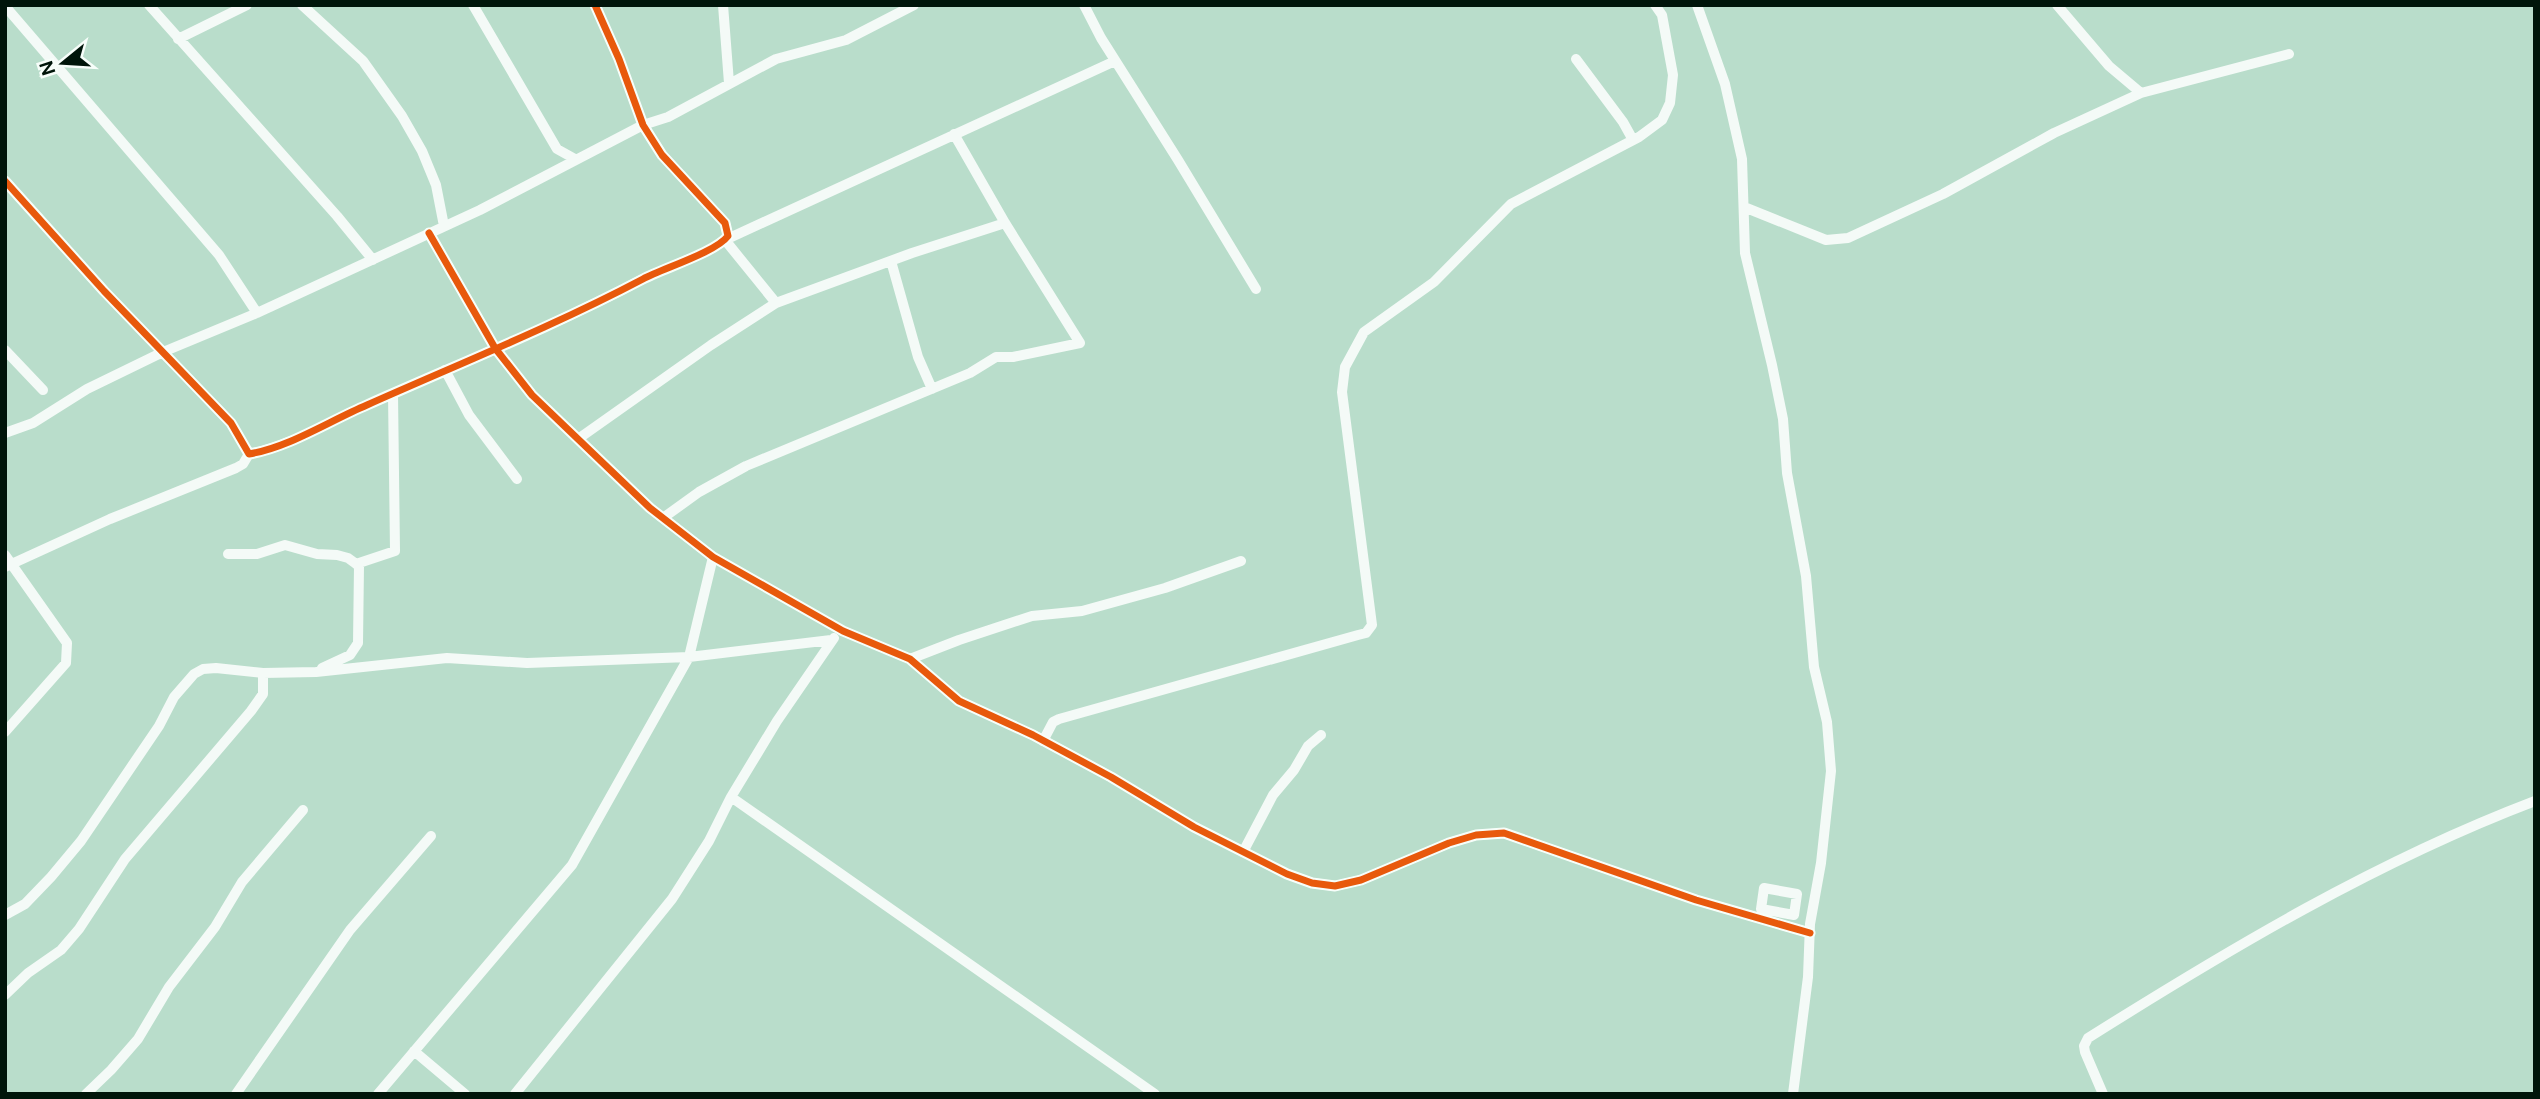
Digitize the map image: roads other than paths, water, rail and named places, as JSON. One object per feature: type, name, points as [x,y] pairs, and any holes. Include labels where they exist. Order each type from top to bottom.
[{"type":"street","points":[[149,5],[373,260]]},
{"type":"street","points":[[178,39],[247,5]]},
{"type":"street","points":[[302,5],[363,61],[402,116],[422,151],[436,185],[444,226]]},
{"type":"street","points":[[473,5],[557,149],[575,159]]},
{"type":"street","points":[[596,5],[643,125],[662,155],[725,223],[729,231],[725,240]]},
{"type":"street","points":[[723,5],[724,48],[729,83]]},
{"type":"street","points":[[5,433],[33,423],[87,389],[163,352],[257,313],[480,210],[643,125],[668,117],[776,59],[846,40],[914,5]]},
{"type":"street","points":[[1084,5],[1115,61],[1256,289]]},
{"type":"street","points":[[1043,741],[1054,722],[1059,719],[1358,635],[1371,628],[1342,393],[1345,367],[1354,347],[1364,332],[1454,264],[1511,204],[1633,140],[1662,120],[1670,103],[1673,75],[1662,15],[1655,5]]},
{"type":"street","points":[[1697,5],[1726,83],[1742,159],[1745,253],[1773,365],[1783,419],[1787,473],[1806,576],[1814,667],[1827,722],[1831,771],[1793,1094]]},
{"type":"street","points":[[2057,5],[2109,65],[2141,93]]},
{"type":"street","points":[[5,6],[219,255],[257,313]]},
{"type":"street","points":[[1744,207],[1826,240],[1848,238],[1943,194],[2054,133],[2141,93],[2289,54]]},
{"type":"street","points":[[1576,59],[1623,122],[1633,140]]},
{"type":"street","points":[[9,566],[110,519],[236,468],[243,464],[249,454],[276,447],[585,310],[725,240],[1115,61]]},
{"type":"street","points":[[663,518],[699,492],[746,466],[970,373],[996,357],[1080,343],[1005,223],[954,134]]},
{"type":"street","points":[[555,170],[557,149]]},
{"type":"street","points":[[5,181],[104,291],[231,424],[249,454]]},
{"type":"street","points":[[578,439],[711,345],[776,303],[1005,223]]},
{"type":"street","points":[[429,233],[495,348],[531,395],[663,518],[713,557],[843,631],[909,659],[959,701],[1111,777],[1194,827],[1243,852],[1287,874],[1312,883],[1335,886],[1361,880],[1450,843],[1476,835],[1504,833],[1696,900],[1810,933]]},
{"type":"street","points":[[725,240],[776,303]]},
{"type":"street","points":[[891,261],[918,357],[932,389]]},
{"type":"street","points":[[5,349],[43,390]]},
{"type":"street","points":[[445,370],[469,415],[517,479]]},
{"type":"street","points":[[356,564],[395,551],[393,394]]},
{"type":"street","points":[[228,554],[257,554],[285,545],[317,554],[337,555],[359,566],[358,643],[350,655],[311,672]]},
{"type":"street","points":[[5,555],[9,566],[67,643],[66,663],[5,732]]},
{"type":"street","points":[[378,1094],[572,865],[689,657],[713,557]]},
{"type":"street","points":[[909,659],[1032,616],[1082,611],[1165,588],[1241,561]]},
{"type":"street","points":[[515,1094],[672,899],[709,841],[731,797],[777,721],[831,640],[843,631]]},
{"type":"street","points":[[5,915],[25,904],[81,841],[159,726],[174,697],[194,674],[203,669],[264,673],[311,672],[447,658],[527,663],[689,657],[831,640]]},
{"type":"street","points":[[5,995],[61,950],[79,929],[125,859],[251,711],[262,694],[264,673]]},
{"type":"street","points":[[1243,852],[1273,795],[1294,770],[1308,746],[1321,735]]},
{"type":"street","points":[[731,797],[1155,1094]]},
{"type":"street","points":[[2103,1094],[2085,1052],[2084,1046],[2088,1038],[2192,974],[2365,877],[2433,842],[2535,801]]},
{"type":"street","points":[[86,1094],[138,1039],[169,987],[215,927],[242,882],[303,810]]},
{"type":"street","points":[[236,1094],[350,930],[431,836]]},
{"type":"street","points":[[414,1051],[465,1094]]}]
